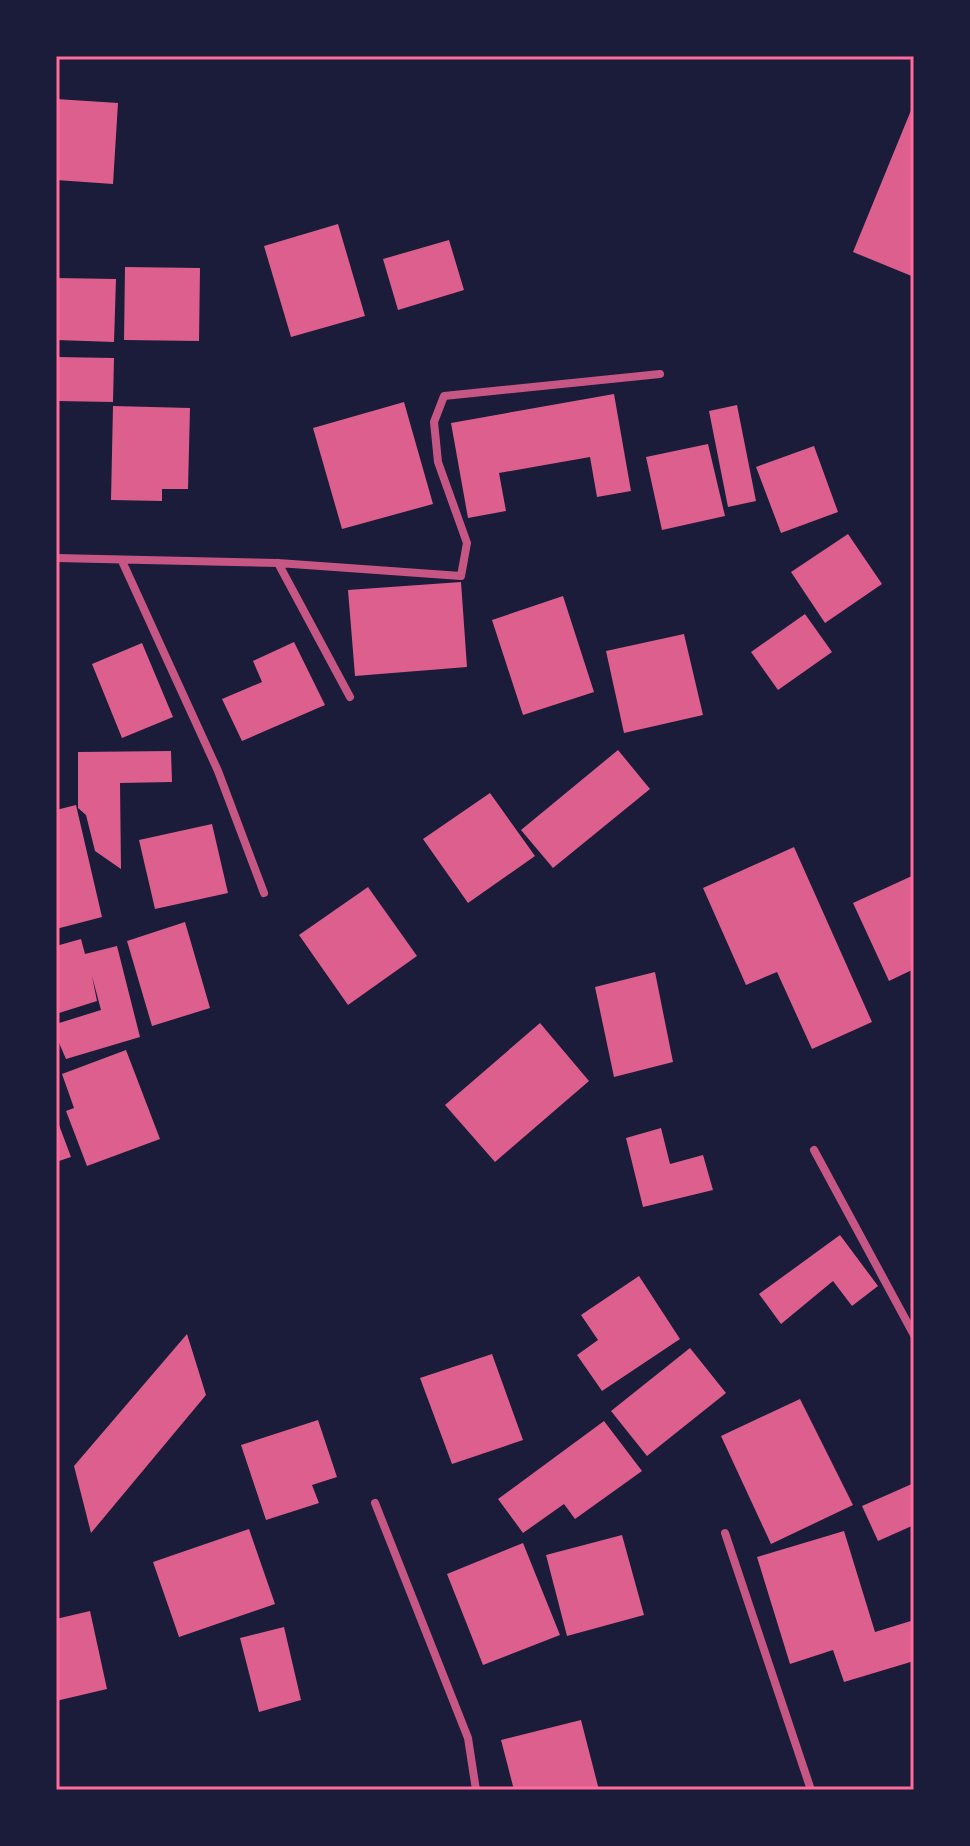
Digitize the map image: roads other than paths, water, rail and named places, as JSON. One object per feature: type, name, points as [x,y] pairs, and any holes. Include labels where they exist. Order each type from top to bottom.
[{"type":"street","points":[[56,558],[278,563],[461,576],[467,543],[438,462],[434,422],[444,396],[660,374]]},
{"type":"street","points":[[122,561],[218,771],[264,893]]},
{"type":"street","points":[[278,563],[350,697]]},
{"type":"street","points":[[814,1150],[914,1335]]},
{"type":"street","points":[[375,1503],[468,1738],[476,1790]]},
{"type":"street","points":[[725,1533],[811,1790]]}]
